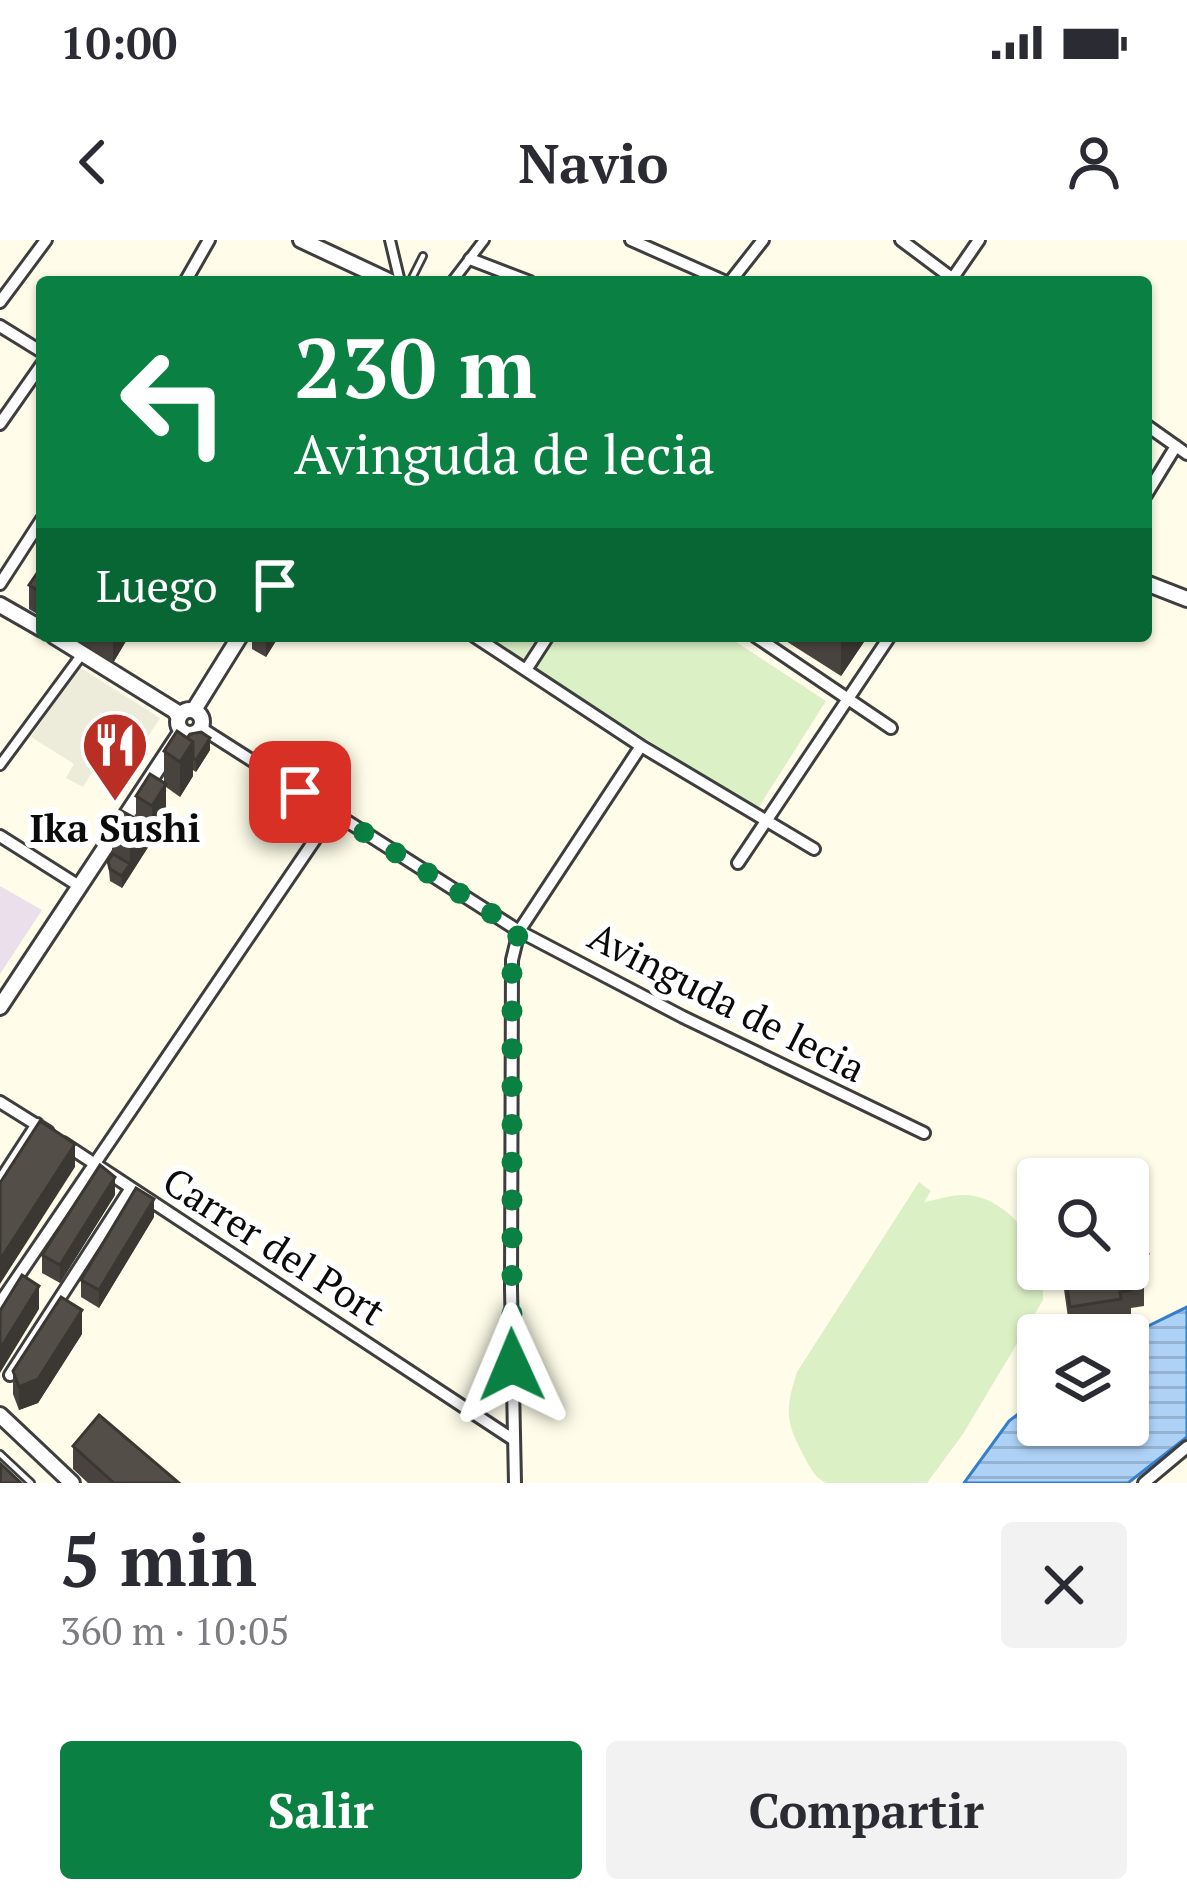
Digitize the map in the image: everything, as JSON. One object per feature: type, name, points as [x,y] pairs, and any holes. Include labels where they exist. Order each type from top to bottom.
[{"type":"street","points":[[0,302],[46,240]]},
{"type":"street","points":[[188,276],[209,240]]},
{"type":"street","points":[[301,240],[378,276]]},
{"type":"street","points":[[390,240],[399,276]]},
{"type":"street","points":[[457,276],[484,240]]},
{"type":"street","points":[[631,240],[714,276]]},
{"type":"street","points":[[733,276],[763,240]]},
{"type":"street","points":[[901,240],[948,276]]},
{"type":"street","points":[[957,276],[979,240]]},
{"type":"street","points":[[470,259],[514,276]]},
{"type":"street","points":[[0,326],[36,348]]},
{"type":"street","points":[[0,424],[36,373]]},
{"type":"street","points":[[1152,428],[1182,450],[1152,488]]},
{"type":"street","points":[[0,584],[36,528]]},
{"type":"street","points":[[1152,585],[1187,599]]},
{"type":"street","points":[[0,605],[36,626]]},
{"type":"street","points":[[0,1007],[79,886],[180,724],[187,710],[202,717],[201,728],[192,734],[180,724],[175,711],[64,642]]},
{"type":"street","points":[[194,710],[233,642]]},
{"type":"street","points":[[483,642],[641,746],[814,849]]},
{"type":"street","points":[[526,670],[544,642]]},
{"type":"street","points":[[764,642],[891,728]]},
{"type":"street","points":[[739,863],[886,642]]},
{"type":"street","points":[[0,765],[83,653]]},
{"type":"street","name":"Avinguda de lecia","points":[[201,728],[519,931],[683,1017],[924,1133]]},
{"type":"street","points":[[515,1483],[512,960],[519,931],[641,746]]},
{"type":"street","points":[[0,1303],[333,813]]},
{"type":"street","points":[[0,836],[79,886]]},
{"type":"street","name":"Carrer del Port","points":[[0,1102],[514,1440]]},
{"type":"street","points":[[0,1181],[37,1124]]},
{"type":"street","points":[[10,1375],[130,1188]]},
{"type":"street","points":[[0,1415],[72,1483]]},
{"type":"street","points":[[1144,1483],[1187,1447]]},
{"type":"lane","points":[[413,276],[423,256]]},
{"type":"lane","points":[[0,1454],[32,1483]]},
{"type":"shaded area","points":[[79,667],[160,718],[144,743],[118,730],[83,787],[66,778],[74,764],[31,737]]},
{"type":"shaded area","points":[[0,886],[42,910],[0,974]]},
{"type":"green space","points":[[494,642],[736,642],[826,701],[757,810]]},
{"type":"green space","points":[[919,1182],[931,1191],[924,1202],[977,1196],[1017,1222],[1017,1290],[1043,1290],[1043,1300],[1035,1314],[1017,1314],[1017,1344],[963,1434],[927,1483],[826,1483],[816,1476],[791,1427],[790,1398],[797,1372]]},
{"type":"water","points":[[1187,1307],[1187,1437],[1128,1483],[964,1483],[1017,1415],[1017,1446],[1149,1446],[1149,1326]]},
{"type":"building","points":[[177,731],[193,742],[180,762],[164,751]]},
{"type":"building","points":[[201,732],[210,738],[196,760],[193,742],[187,738]]},
{"type":"building","points":[[150,774],[166,784],[152,806],[136,796]]},
{"type":"building","points":[[122,811],[142,822],[130,841],[112,828]]},
{"type":"building","points":[[142,822],[152,829],[142,845]]},
{"type":"building","points":[[113,854],[130,864],[122,876],[110,869]]},
{"type":"building","points":[[40,1121],[75,1144],[0,1260],[0,1183]]},
{"type":"building","points":[[100,1165],[115,1177],[60,1265],[42,1255]]},
{"type":"building","points":[[136,1188],[154,1199],[99,1290],[81,1280]]},
{"type":"building","points":[[22,1275],[39,1286],[0,1349],[0,1311]]},
{"type":"building","points":[[1067,1290],[1131,1290],[1120,1292],[1121,1299],[1070,1307]]},
{"type":"building","points":[[61,1297],[82,1310],[38,1379],[19,1387],[13,1371]]},
{"type":"building","points":[[99,1415],[179,1483],[114,1483],[73,1446]]},
{"type":"building","points":[[1,1464],[21,1483],[0,1483]]},
{"type":"place","name":"Ika Sushi","points":[[115,804]]},
{"type":"route","points":[[300,792],[519,931],[512,960],[512,1365]]}]
